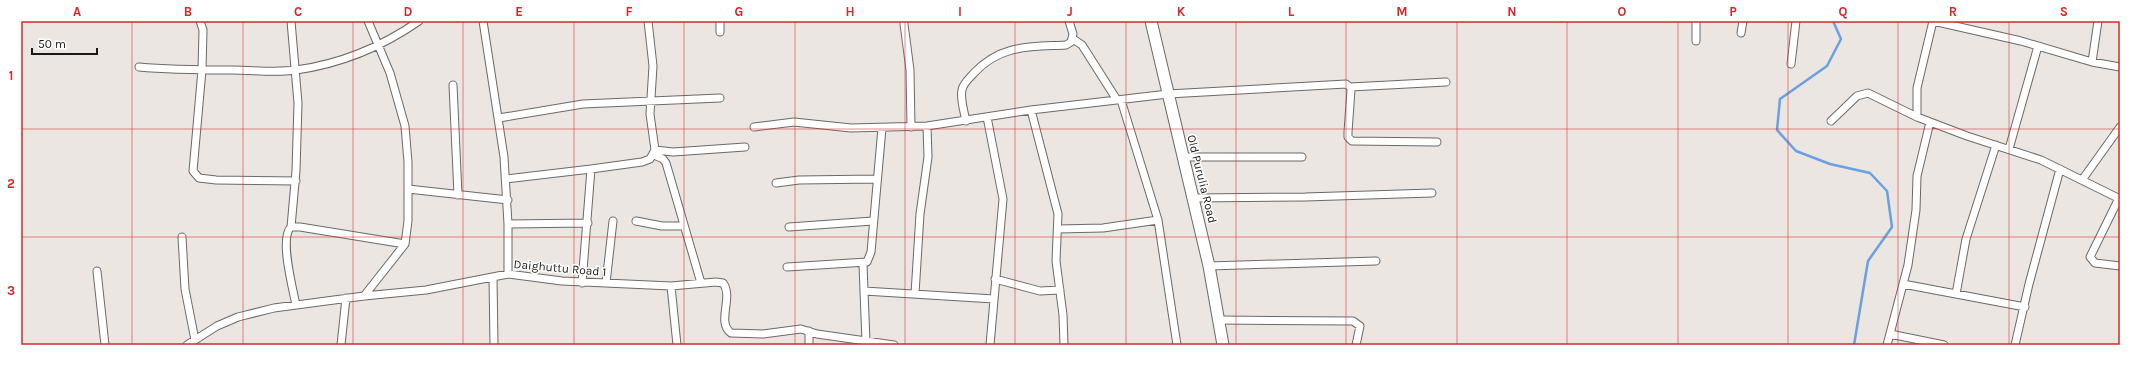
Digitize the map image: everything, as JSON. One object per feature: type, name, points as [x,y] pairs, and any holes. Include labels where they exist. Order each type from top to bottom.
[{"type":"main road","name":"Old Purulia Road","points":[[1151,21],[1194,198],[1209,266],[1223,345]]},
{"type":"street","points":[[200,21],[203,30],[202,70],[193,171],[199,178],[216,180],[296,181]]},
{"type":"street","points":[[292,21],[298,103],[296,181],[292,227],[288,231],[287,263],[296,305]]},
{"type":"street","points":[[364,296],[405,244],[408,221],[405,126],[390,73],[368,21]]},
{"type":"street","points":[[138,67],[202,70],[296,70],[347,58],[379,46],[399,35],[419,21]]},
{"type":"street","points":[[483,21],[499,118],[506,179],[508,200],[508,274]]},
{"type":"street","points":[[648,21],[653,66],[650,114],[655,152],[666,164],[701,283]]},
{"type":"street","points":[[720,21],[720,32]]},
{"type":"street","points":[[1069,21],[1073,39],[1082,45],[1117,100],[1121,100]]},
{"type":"street","points":[[1696,21],[1696,41]]},
{"type":"street","points":[[1741,33],[1743,21]]},
{"type":"street","points":[[1791,64],[1796,21]]},
{"type":"street","points":[[1917,117],[1916,88],[1933,21],[2038,46],[2092,62],[2120,67]]},
{"type":"street","points":[[2092,62],[2098,21]]},
{"type":"street","points":[[904,24],[910,70],[911,127]]},
{"type":"street","points":[[966,121],[961,96],[962,89],[984,62],[994,55],[1009,50],[1066,45],[1073,39]]},
{"type":"street","points":[[2009,149],[2038,46]]},
{"type":"street","points":[[754,127],[794,122],[851,128],[927,126],[1030,110],[1168,94],[1346,84],[1350,87],[1446,82]]},
{"type":"street","points":[[453,86],[458,195]]},
{"type":"street","points":[[1350,87],[1348,137],[1352,141],[1437,142]]},
{"type":"street","points":[[1831,121],[1857,96],[1868,93],[1917,117],[2041,160],[2119,198],[2090,256],[2095,263],[2120,266]]},
{"type":"street","points":[[499,118],[583,104],[720,98]]},
{"type":"street","points":[[1121,100],[1158,220],[1177,345]]},
{"type":"street","points":[[1030,110],[1055,198],[1058,229],[1056,261],[1064,322],[1064,345]]},
{"type":"street","points":[[987,117],[1003,199],[990,345]]},
{"type":"street","points":[[1887,345],[1913,239],[1917,176],[1930,122]]},
{"type":"street","points":[[915,294],[920,214],[928,157],[927,126]]},
{"type":"street","points":[[2082,180],[2120,127]]},
{"type":"street","points":[[787,267],[863,264],[870,258],[882,128]]},
{"type":"street","points":[[1956,294],[1966,239],[1996,145]]},
{"type":"street","points":[[655,152],[745,147]]},
{"type":"street","points":[[506,179],[642,162],[650,159],[655,152]]},
{"type":"street","points":[[1183,157],[1302,157]]},
{"type":"street","points":[[582,282],[588,223],[591,169]]},
{"type":"street","points":[[2015,345],[2025,307],[2029,284],[2060,169]]},
{"type":"street","points":[[776,183],[799,180],[877,180]]},
{"type":"street","points":[[408,189],[508,200]]},
{"type":"street","points":[[1194,198],[1305,197],[1432,193]]},
{"type":"street","points":[[1058,229],[1103,228],[1158,220]]},
{"type":"street","points":[[606,283],[613,221]]},
{"type":"street","points":[[636,221],[662,226],[684,226]]},
{"type":"street","points":[[789,227],[873,221]]},
{"type":"street","points":[[508,224],[588,223]]},
{"type":"street","points":[[292,227],[405,244]]},
{"type":"street","points":[[182,237],[185,289],[195,340]]},
{"type":"street","points":[[1209,266],[1376,261]]},
{"type":"street","points":[[863,264],[866,342]]},
{"type":"street","points":[[97,271],[105,345]]},
{"type":"street","name":"Daighuttu Road 1","points":[[187,345],[217,326],[238,317],[296,305],[346,298],[426,290],[508,274],[582,282],[671,286],[716,282],[723,283],[727,288],[724,323],[726,330],[731,332],[763,334],[793,329],[866,342],[894,345]]},
{"type":"street","points":[[493,277],[494,345]]},
{"type":"street","points":[[996,279],[1040,291],[1060,290]]},
{"type":"street","points":[[1903,284],[2025,307]]},
{"type":"street","points":[[671,286],[677,345]]},
{"type":"street","points":[[864,291],[994,299]]},
{"type":"street","points":[[341,345],[346,298]]},
{"type":"street","points":[[1219,320],[1352,321],[1360,326],[1356,345]]},
{"type":"street","points":[[808,345],[809,331]]},
{"type":"street","points":[[1890,334],[1944,345]]},
{"type":"waterway","points":[[1833,21],[1841,39],[1827,66],[1780,99],[1777,130],[1796,151],[1830,164],[1870,173],[1887,191],[1892,227],[1868,261],[1854,345]]}]
